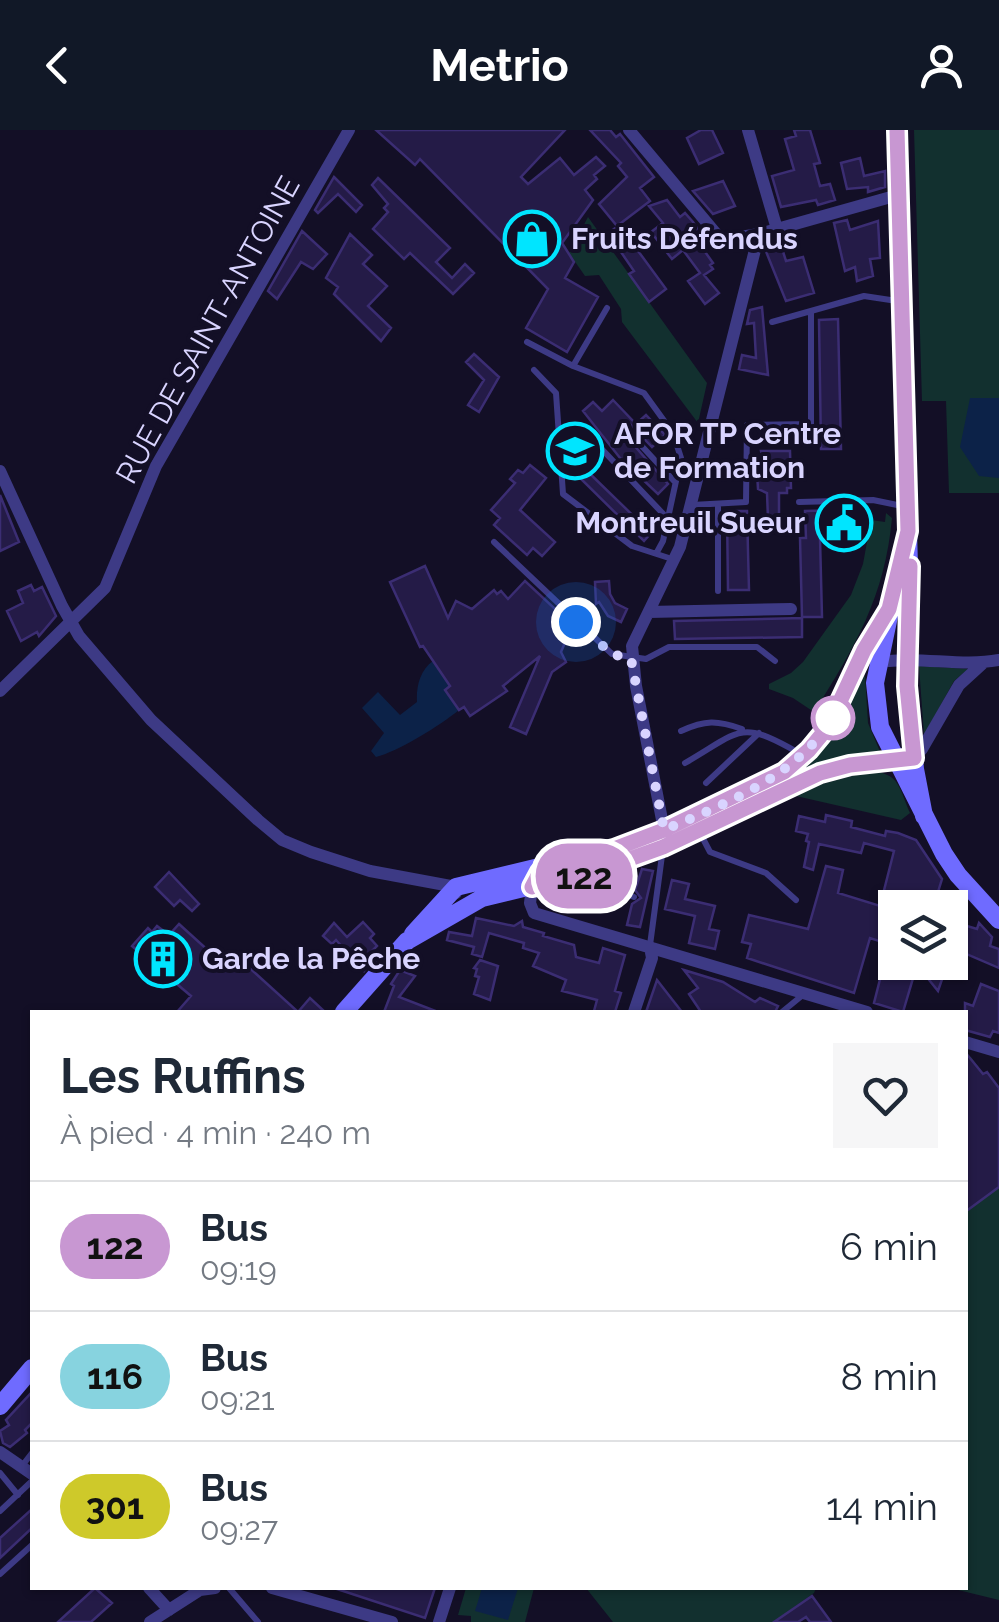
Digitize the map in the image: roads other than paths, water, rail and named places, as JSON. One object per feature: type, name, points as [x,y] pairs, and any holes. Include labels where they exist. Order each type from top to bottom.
[{"type":"main road","points":[[897,130],[908,531],[909,659],[904,759]]},
{"type":"main road","points":[[908,531],[889,609],[884,662],[875,682],[880,727],[904,759],[924,816],[958,875],[999,920]]},
{"type":"main road","points":[[452,900],[482,898],[580,877],[664,838],[763,784],[804,756],[828,727],[889,609]]},
{"type":"main road","points":[[858,665],[884,662]]},
{"type":"main road","points":[[884,662],[907,686]]},
{"type":"main road","points":[[346,1010],[407,942],[452,900],[559,862],[698,831],[820,773],[904,759]]},
{"type":"main road","points":[[0,1406],[30,1370]]},
{"type":"street","name":"RUE DE SAINT-ANTOINE","points":[[0,691],[105,588],[156,466],[348,130]]},
{"type":"street","points":[[629,130],[724,243],[898,194]]},
{"type":"street","points":[[748,130],[777,228]]},
{"type":"street","points":[[664,838],[631,659],[632,646],[674,559],[759,234]]},
{"type":"street","points":[[0,471],[72,624],[151,720],[258,820],[296,846],[452,900]]},
{"type":"street","points":[[648,612],[791,609]]},
{"type":"street","points":[[884,662],[909,659],[982,664],[999,660]]},
{"type":"street","points":[[904,759],[922,750],[959,685],[982,664]]},
{"type":"street","points":[[532,887],[530,903],[534,913],[860,1010]]},
{"type":"street","points":[[635,1010],[652,958],[650,948]]},
{"type":"street","points":[[968,1043],[999,1052]]},
{"type":"street","points":[[0,1452],[29,1474]]},
{"type":"street","points":[[150,1590],[169,1610]]},
{"type":"street","points":[[150,1622],[200,1590]]},
{"type":"street","points":[[298,1590],[392,1622]]},
{"type":"street","points":[[439,1622],[449,1590]]},
{"type":"lane","points":[[772,322],[864,296],[901,301]]},
{"type":"lane","points":[[573,366],[606,308]]},
{"type":"lane","points":[[690,505],[746,502],[747,424],[811,424],[811,311]]},
{"type":"lane","points":[[527,342],[573,366],[644,393],[673,432],[681,458],[657,552]]},
{"type":"lane","points":[[534,370],[556,393],[563,494],[632,546],[674,559]]},
{"type":"lane","points":[[625,428],[676,483]]},
{"type":"lane","points":[[597,444],[668,519]]},
{"type":"lane","points":[[799,502],[872,500],[907,506]]},
{"type":"lane","points":[[718,504],[718,592]]},
{"type":"lane","points":[[494,542],[612,654],[646,660],[669,647],[756,647],[775,660]]},
{"type":"lane","points":[[681,731],[704,721],[718,721],[760,732],[804,756]]},
{"type":"lane","points":[[685,762],[743,730]]},
{"type":"lane","points":[[706,783],[760,732]]},
{"type":"lane","points":[[698,831],[710,852],[766,873],[796,900]]},
{"type":"lane","points":[[650,948],[664,838]]},
{"type":"lane","points":[[532,887],[540,872],[559,862]]},
{"type":"lane","points":[[580,877],[634,897]]},
{"type":"lane","points":[[647,900],[656,903]]},
{"type":"lane","points":[[785,1010],[806,995]]},
{"type":"lane","points":[[0,1473],[18,1494]]},
{"type":"lane","points":[[0,1510],[18,1494],[29,1474]]},
{"type":"lane","points":[[0,1574],[30,1546]]},
{"type":"lane","points":[[231,1590],[258,1622]]},
{"type":"water","points":[[970,398],[999,398],[999,478],[979,476],[960,447]]},
{"type":"water","points":[[433,661],[450,686],[446,690],[459,710],[419,737],[376,757],[371,751],[384,733],[362,708],[378,692],[400,715],[417,702],[420,679]]},
{"type":"water","points":[[481,1590],[517,1590],[508,1620],[475,1611]]},
{"type":"place","name":"Fruits Défendus","points":[[532,239]]},
{"type":"place","name":"AFOR TP Centre de Formation","points":[[575,451]]},
{"type":"place","name":"Montreuil Sueur","points":[[844,523]]},
{"type":"place","name":"Garde la Pêche","points":[[163,959]]}]
